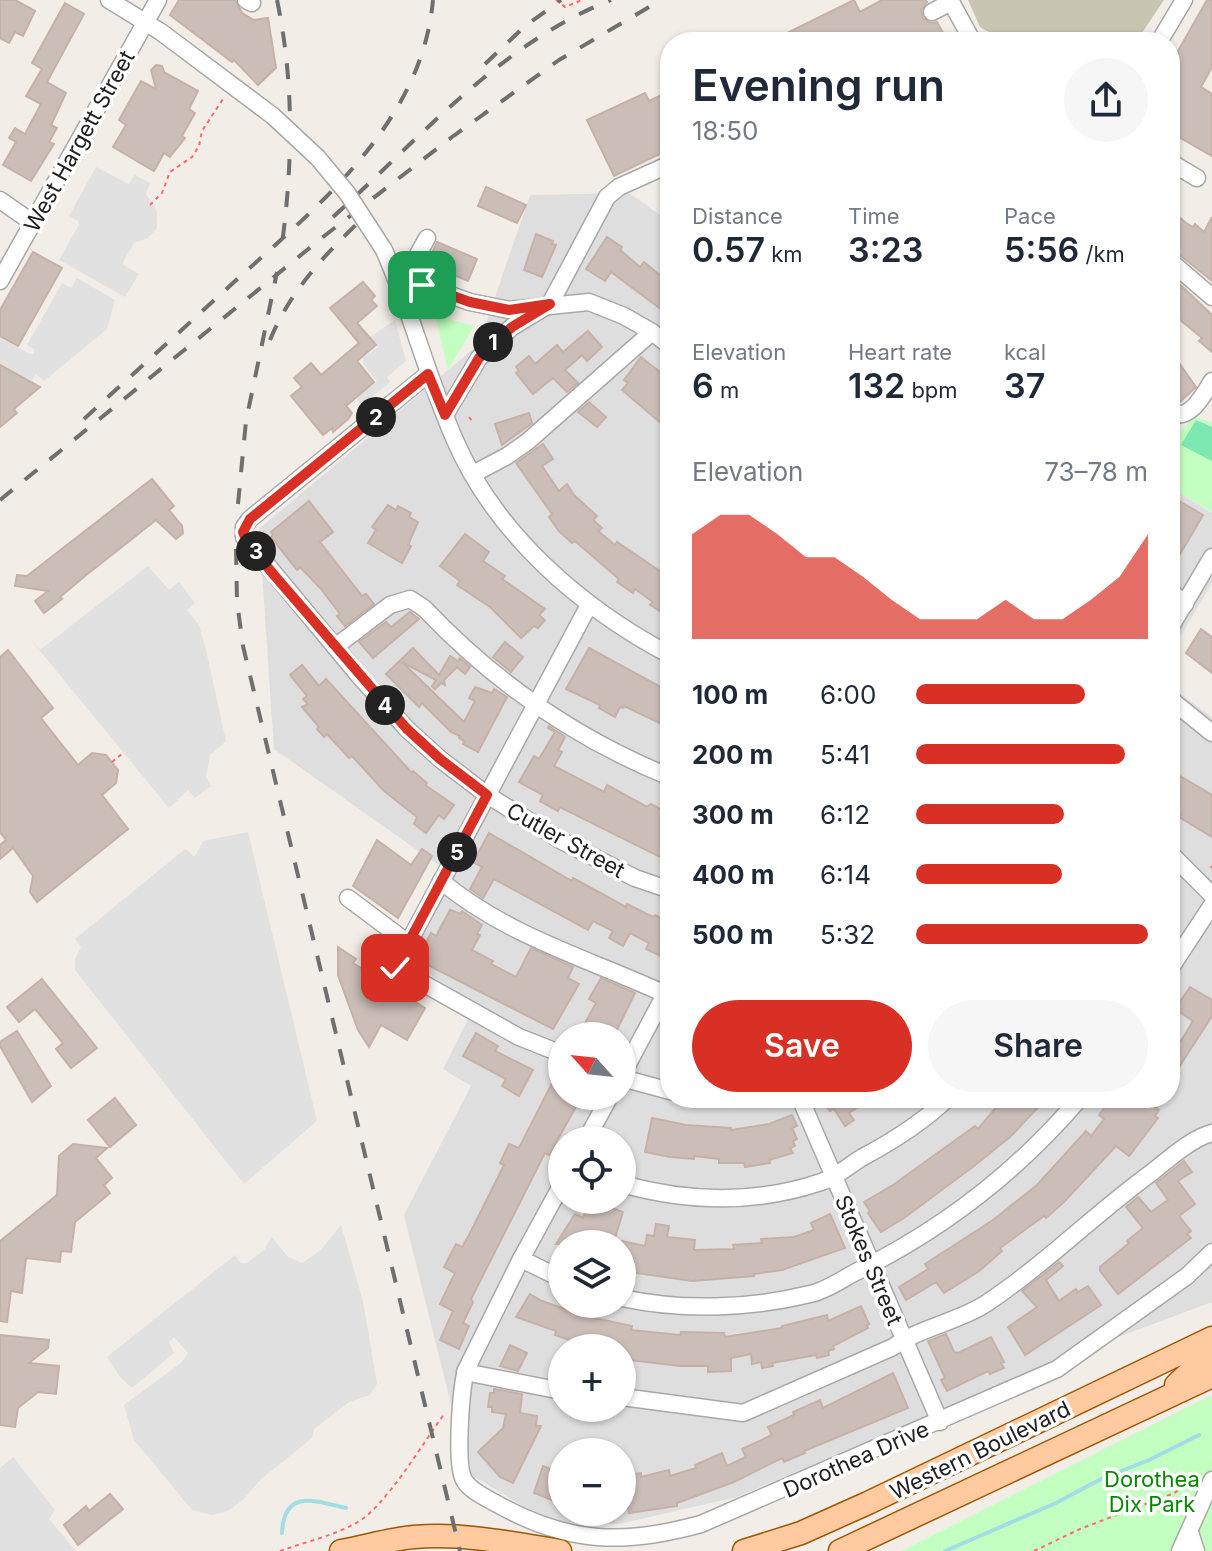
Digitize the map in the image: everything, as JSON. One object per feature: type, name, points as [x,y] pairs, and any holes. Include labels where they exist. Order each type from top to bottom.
[{"type":"main road","name":"Western Boulevard","points":[[744,1551],[801,1533],[868,1503],[1212,1338]]},
{"type":"main road","points":[[1161,1400],[1212,1351]]},
{"type":"main road","name":"Western Boulevard","points":[[840,1551],[1212,1376]]},
{"type":"main road","points":[[341,1551],[409,1537],[440,1536],[498,1540],[560,1551]]},
{"type":"street","points":[[109,0],[146,23],[273,116],[318,158],[347,193],[384,250],[413,320],[428,374],[455,441],[473,474],[507,523],[538,559],[589,605],[660,649]]},
{"type":"street","name":"West Hargett Street","points":[[0,281],[158,0]]},
{"type":"street","points":[[1165,32],[1184,0]]},
{"type":"street","points":[[932,12],[950,1],[967,32]]},
{"type":"street","points":[[1180,168],[1197,178]]},
{"type":"street","points":[[445,415],[479,358],[512,327],[550,304],[607,197],[619,187],[660,169]]},
{"type":"street","points":[[0,200],[33,223]]},
{"type":"street","points":[[427,238],[415,260],[415,280],[422,285],[470,302],[509,310],[589,302],[624,316],[660,338]]},
{"type":"street","points":[[1180,270],[1212,297]]},
{"type":"street","points":[[473,474],[527,442],[652,332]]},
{"type":"street","name":"Cutler Street","points":[[428,374],[246,523],[243,532],[247,542],[407,729],[440,759],[487,795],[560,840],[635,878],[660,887]]},
{"type":"street","points":[[1180,415],[1199,401],[1212,381]]},
{"type":"street","points":[[1180,612],[1212,557]]},
{"type":"street","points":[[335,647],[390,605],[410,599],[424,608],[519,695],[603,747],[660,773]]},
{"type":"street","points":[[1180,600],[1185,604]]},
{"type":"street","points":[[395,968],[589,605]]},
{"type":"street","points":[[1180,707],[1212,733]]},
{"type":"street","points":[[1180,863],[1212,895]]},
{"type":"street","points":[[441,881],[472,906],[572,957],[660,986]]},
{"type":"street","points":[[348,898],[408,943]]},
{"type":"street","points":[[1180,954],[1212,905]]},
{"type":"street","points":[[378,958],[519,1037],[548,1048]]},
{"type":"street","points":[[636,1050],[660,1004]]},
{"type":"street","points":[[636,1081],[660,1088]]},
{"type":"street","name":"Stokes Street","points":[[804,1108],[940,1422]]},
{"type":"street","points":[[636,1188],[719,1199],[770,1195],[824,1182],[913,1127],[936,1108]]},
{"type":"street","points":[[636,1301],[661,1306],[732,1306],[813,1294],[872,1265],[934,1227],[991,1186],[1049,1135],[1072,1108]]},
{"type":"street","points":[[636,1399],[743,1413],[968,1314],[994,1298],[1138,1182],[1202,1135],[1212,1133]]},
{"type":"street","points":[[548,1210],[464,1380],[548,1389]]},
{"type":"street","name":"Dorothea Drive","points":[[464,1380],[459,1458],[460,1471],[467,1486],[522,1518],[552,1530],[593,1538],[649,1537],[701,1524],[747,1506],[1057,1369],[1187,1276],[1212,1252]]},
{"type":"street","points":[[521,1259],[548,1272]]},
{"type":"street","points":[[1180,1551],[1190,1532],[1204,1480]]},
{"type":"street","points":[[1190,1532],[1196,1551]]},
{"type":"path","points":[[556,0],[565,7],[582,0]]},
{"type":"path","points":[[151,204],[162,193],[170,172],[192,157],[199,146],[202,131],[223,98]]},
{"type":"path","points":[[422,318],[441,312],[446,307]]},
{"type":"path","points":[[469,417],[473,422]]},
{"type":"path","points":[[112,762],[123,753]]},
{"type":"path","points":[[280,1551],[364,1518],[389,1490],[464,1380]]},
{"type":"path","points":[[1034,1551],[1080,1529],[1204,1480]]},
{"type":"shaded area","points":[[968,0],[1164,0],[1143,32],[989,32],[980,27]]},
{"type":"shaded area","points":[[96,167],[129,184],[135,175],[150,183],[146,194],[157,211],[157,228],[148,238],[134,243],[122,264],[139,274],[125,297],[59,260],[79,225],[69,216]]},
{"type":"shaded area","points":[[629,193],[660,215],[660,1108],[1180,1108],[1180,693],[1212,717],[1212,1302],[1054,1361],[737,1497],[636,1520],[636,1438],[548,1438],[548,1521],[468,1473],[404,1215],[471,1086],[443,1069],[475,1005],[409,960],[454,876],[274,749],[259,529],[479,344],[530,195]]},
{"type":"shaded area","points":[[77,278],[115,300],[107,329],[44,381],[36,374],[32,381],[0,364],[0,338],[34,354],[34,349],[27,345],[62,283],[71,288]]},
{"type":"shaded area","points":[[395,320],[406,361],[387,377],[390,382],[362,405],[356,398],[377,381],[363,364],[363,358],[378,347],[370,337]]},
{"type":"shaded area","points":[[1180,493],[1212,513],[1212,583],[1180,637]]},
{"type":"shaded area","points":[[148,566],[169,590],[179,582],[195,603],[187,610],[199,625],[226,741],[210,755],[206,777],[211,786],[195,798],[188,790],[169,808],[27,635],[40,650]]},
{"type":"shaded area","points":[[248,832],[317,1121],[244,1184],[75,970],[75,959],[81,947],[75,939],[185,849],[195,857],[203,841]]},
{"type":"shaded area","points":[[341,1225],[363,1301],[377,1384],[370,1395],[349,1402],[314,1429],[312,1438],[260,1480],[244,1499],[228,1511],[212,1515],[192,1510],[134,1440],[124,1405],[181,1363],[188,1353],[174,1337],[169,1342],[174,1353],[132,1388],[120,1377],[107,1357],[235,1255],[241,1263],[247,1263],[264,1250],[272,1237],[288,1257],[302,1263],[321,1250]]},
{"type":"shaded area","points":[[13,1457],[55,1510],[49,1519],[76,1551],[0,1551],[0,1468]]},
{"type":"green space","points":[[435,315],[474,326],[448,370]]},
{"type":"green space","points":[[1194,417],[1212,422],[1212,512],[1180,493],[1180,432]]},
{"type":"green space","points":[[1196,420],[1212,427],[1212,461],[1181,445]]},
{"type":"green space","name":"Dorothea Dix Park","points":[[1212,1395],[1212,1551],[901,1551]]},
{"type":"building","points":[[0,0],[15,0],[35,11],[23,36],[15,32],[9,43],[0,38]]},
{"type":"building","points":[[179,0],[235,0],[242,13],[254,20],[268,18],[276,68],[258,85],[234,60],[232,62],[170,15]]},
{"type":"building","points":[[854,0],[860,12],[882,0],[925,0],[927,2],[921,11],[923,18],[931,23],[937,22],[942,32],[789,32]]},
{"type":"building","points":[[1207,0],[1212,0],[1212,67],[1201,87],[1212,94],[1212,156],[1180,138],[1180,47]]},
{"type":"building","points":[[65,3],[84,14],[47,82],[66,93],[51,125],[57,128],[49,142],[54,144],[31,181],[3,165],[16,142],[9,138],[15,128],[25,134],[41,104],[26,96],[42,69],[32,63]]},
{"type":"building","points":[[156,65],[198,91],[189,109],[195,113],[182,136],[185,138],[170,157],[164,153],[154,171],[113,147],[126,125],[119,120],[141,81],[156,89],[151,70]]},
{"type":"building","points":[[645,93],[649,101],[660,96],[660,154],[614,176],[587,120]]},
{"type":"building","points":[[486,187],[526,205],[517,223],[478,206]]},
{"type":"building","points":[[1212,217],[1212,281],[1180,255],[1180,218],[1204,232]]},
{"type":"building","points":[[536,234],[556,245],[542,277],[524,270]]},
{"type":"building","points":[[607,237],[622,247],[620,250],[640,267],[644,262],[660,275],[660,309],[611,272],[605,281],[586,269]]},
{"type":"building","points":[[437,242],[477,259],[468,281],[427,264]]},
{"type":"building","points":[[33,252],[62,268],[18,346],[0,336],[0,310]]},
{"type":"building","points":[[363,282],[375,296],[371,300],[377,306],[357,323],[376,345],[357,361],[374,382],[346,406],[352,413],[348,419],[333,432],[332,428],[323,435],[291,396],[302,387],[294,378],[311,363],[321,375],[359,343],[330,308]]},
{"type":"building","points":[[1180,285],[1212,315],[1212,352],[1199,341],[1202,338],[1180,320]]},
{"type":"building","points":[[588,331],[602,347],[587,361],[582,355],[565,370],[578,383],[567,392],[553,378],[533,394],[516,373],[519,371],[516,367],[529,356],[535,364],[557,345],[563,352]]},
{"type":"building","points":[[641,357],[660,372],[660,422],[622,390],[628,383],[624,380]]},
{"type":"building","points":[[1180,364],[1196,387],[1180,402]]},
{"type":"building","points":[[0,365],[40,387],[14,409],[17,413],[0,427]]},
{"type":"building","points":[[589,402],[606,417],[597,427],[578,412]]},
{"type":"building","points":[[529,413],[532,423],[502,445],[495,424]]},
{"type":"building","points":[[543,444],[553,459],[542,466],[559,491],[567,484],[574,495],[597,516],[593,520],[602,528],[598,531],[615,545],[617,542],[660,571],[660,611],[635,589],[633,593],[617,582],[619,579],[559,531],[549,517],[552,514],[516,463]]},
{"type":"building","points":[[152,479],[174,506],[169,510],[182,526],[183,533],[176,539],[156,520],[44,613],[35,601],[48,591],[15,586],[17,575],[27,576]]},
{"type":"building","points":[[309,501],[333,532],[320,542],[362,596],[366,594],[374,604],[345,626],[321,589],[300,567],[297,570],[271,537],[271,532]]},
{"type":"building","points":[[1180,502],[1203,515],[1180,554]]},
{"type":"building","points":[[388,505],[411,513],[409,517],[418,522],[402,563],[368,543],[376,530],[372,527]]},
{"type":"building","points":[[465,534],[489,552],[483,561],[505,576],[502,579],[545,609],[539,615],[545,620],[538,628],[534,626],[521,638],[490,607],[457,585],[460,581],[440,566]]},
{"type":"building","points":[[410,612],[419,619],[373,658],[359,642],[386,622],[391,627]]},
{"type":"building","points":[[1201,629],[1212,637],[1212,673],[1186,653]]},
{"type":"building","points":[[505,642],[523,657],[511,672],[493,657]]},
{"type":"building","points":[[413,648],[439,675],[450,656],[458,661],[460,658],[470,667],[465,674],[457,667],[444,680],[445,685],[441,683],[435,689],[432,686],[436,680],[402,662],[464,722],[475,701],[469,698],[475,687],[492,693],[494,689],[507,697],[478,752],[463,744],[460,736],[451,732],[422,703],[419,707],[386,674]]},
{"type":"building","points":[[589,648],[660,687],[660,723],[624,706],[620,707],[615,717],[599,708],[600,705],[566,689]]},
{"type":"building","points":[[8,650],[53,708],[41,718],[78,765],[92,753],[106,755],[118,770],[116,783],[102,795],[128,829],[37,902],[30,892],[33,876],[13,848],[0,859],[0,845],[6,840],[0,832],[0,657]]},
{"type":"building","points":[[302,665],[319,686],[326,679],[412,773],[454,805],[444,819],[439,815],[426,833],[414,824],[417,817],[384,791],[327,734],[324,737],[302,707],[308,704],[303,699],[307,696],[290,675]]},
{"type":"building","points":[[548,728],[565,737],[558,750],[562,752],[554,766],[604,792],[607,785],[647,807],[651,804],[660,809],[660,857],[560,807],[558,811],[540,801],[543,795],[519,782],[534,756],[539,759],[555,732]]},
{"type":"building","points":[[1180,776],[1212,795],[1212,837],[1180,818]]},
{"type":"building","points":[[489,833],[572,881],[573,878],[626,907],[627,904],[653,917],[655,915],[660,918],[660,956],[646,949],[649,943],[630,933],[623,946],[609,938],[613,931],[593,921],[588,930],[494,879],[483,898],[470,889],[482,867],[473,862]]},
{"type":"building","points":[[377,840],[411,865],[422,849],[432,856],[398,918],[353,886]]},
{"type":"building","points":[[450,910],[461,914],[462,911],[482,925],[472,950],[493,961],[491,964],[516,977],[531,948],[573,967],[568,978],[579,984],[557,1022],[548,1022],[548,1026],[422,962],[424,957],[420,955],[431,933],[436,936]]},
{"type":"building","points":[[338,947],[356,959],[353,963],[425,1008],[407,1040],[381,1025],[369,1047],[358,1030],[338,975]]},
{"type":"building","points":[[601,978],[635,993],[621,1022],[586,1022],[596,1003],[589,999]]},
{"type":"building","points":[[42,979],[97,1048],[71,1068],[56,1049],[63,1043],[35,1009],[19,1022],[7,1007]]},
{"type":"building","points":[[1190,987],[1212,1000],[1212,1016],[1180,1066],[1180,1040],[1193,1021],[1180,1012],[1180,1002]]},
{"type":"building","points":[[17,1031],[51,1086],[32,1102],[0,1046],[0,1042]]},
{"type":"building","points":[[476,1033],[498,1046],[495,1051],[533,1070],[519,1096],[502,1086],[506,1079],[463,1056]]},
{"type":"building","points":[[548,1091],[548,1110],[574,1110],[565,1126],[548,1126],[548,1154],[545,1153],[471,1299],[473,1302],[463,1323],[469,1326],[459,1349],[440,1340],[453,1311],[440,1304],[455,1273],[444,1267],[456,1244],[462,1247],[469,1235],[504,1165],[500,1163],[509,1144],[519,1148]]},
{"type":"building","points":[[115,1098],[136,1125],[110,1147],[88,1120]]},
{"type":"building","points":[[828,1108],[856,1108],[849,1113],[854,1120],[845,1126],[834,1109],[830,1111]]},
{"type":"building","points":[[996,1108],[1038,1108],[1010,1137],[974,1166],[881,1232],[864,1202],[975,1126],[978,1129]]},
{"type":"building","points":[[1104,1108],[1159,1110],[1155,1116],[1158,1118],[1129,1156],[1116,1146],[1064,1202],[1046,1218],[1044,1216],[1000,1248],[1002,1251],[978,1272],[944,1293],[936,1282],[906,1300],[899,1287],[928,1269],[925,1264],[993,1220],[1037,1185],[1086,1131],[1091,1136],[1104,1119],[1099,1115]]},
{"type":"building","points":[[792,1115],[797,1126],[792,1128],[797,1139],[793,1141],[795,1146],[790,1148],[793,1153],[769,1160],[770,1163],[745,1167],[744,1163],[719,1163],[719,1159],[670,1157],[645,1152],[652,1118],[731,1130],[769,1124]]},
{"type":"building","points":[[73,1144],[107,1148],[96,1158],[112,1178],[104,1185],[110,1193],[75,1222],[71,1252],[61,1251],[60,1262],[26,1258],[22,1293],[11,1291],[7,1322],[0,1321],[0,1241],[57,1195],[59,1156]]},
{"type":"building","points":[[1184,1161],[1192,1172],[1178,1181],[1195,1204],[1179,1216],[1191,1231],[1187,1234],[1191,1238],[1118,1294],[1100,1267],[1143,1228],[1126,1207],[1138,1197],[1151,1212],[1168,1200],[1156,1183]]},
{"type":"building","points":[[575,1214],[583,1218],[585,1214],[622,1214],[617,1230],[565,1230]]},
{"type":"building","points":[[830,1214],[845,1248],[782,1270],[754,1276],[692,1281],[636,1273],[636,1244],[645,1246],[647,1235],[654,1236],[656,1224],[669,1226],[667,1237],[695,1240],[694,1250],[734,1249],[733,1245],[762,1243],[761,1239],[794,1237],[814,1230],[811,1223]]},
{"type":"building","points":[[1059,1262],[1063,1266],[1046,1280],[1059,1301],[1076,1289],[1078,1292],[1088,1286],[1101,1305],[1025,1355],[1008,1327],[1037,1307],[1022,1291]]},
{"type":"building","points":[[530,1294],[548,1303],[548,1318],[594,1318],[632,1326],[631,1330],[680,1335],[681,1332],[724,1333],[725,1337],[782,1328],[827,1315],[828,1321],[861,1306],[869,1324],[868,1328],[833,1346],[834,1349],[828,1351],[829,1355],[772,1363],[773,1366],[762,1368],[761,1362],[752,1364],[751,1354],[731,1358],[731,1371],[708,1372],[708,1366],[636,1361],[636,1334],[555,1334],[556,1331],[516,1317]]},
{"type":"building","points":[[946,1334],[954,1352],[958,1353],[991,1337],[1004,1368],[990,1374],[988,1371],[947,1391],[941,1380],[945,1378],[928,1341]]},
{"type":"building","points":[[0,1335],[49,1340],[48,1348],[29,1363],[59,1366],[56,1394],[38,1392],[18,1408],[15,1427],[0,1425]]},
{"type":"building","points":[[510,1345],[527,1353],[518,1371],[500,1366]]},
{"type":"building","points":[[893,1373],[908,1408],[784,1462],[782,1458],[734,1482],[677,1503],[677,1506],[636,1512],[636,1474],[641,1473],[641,1477],[669,1470],[670,1476],[696,1468],[695,1465],[722,1453],[727,1466],[746,1457],[742,1449],[772,1435],[768,1427],[820,1400],[823,1408]]},
{"type":"building","points":[[494,1389],[522,1394],[520,1413],[537,1416],[536,1426],[541,1426],[513,1483],[500,1477],[478,1452],[503,1428],[506,1414],[492,1412],[492,1407],[488,1407],[490,1393],[494,1393]]},
{"type":"building","points":[[543,1466],[548,1468],[548,1498],[534,1493]]},
{"type":"building","points":[[110,1494],[123,1509],[78,1545],[64,1525],[86,1506],[89,1511]]},
{"type":"waterway","points":[[945,1551],[1056,1503],[1199,1435]]},
{"type":"waterway","points":[[282,1533],[288,1509],[295,1503],[313,1501],[346,1508]]},
{"type":"railway","points":[[277,0],[283,30],[290,122],[282,244]]},
{"type":"railway","points":[[84,419],[299,224],[361,159],[409,85],[425,44],[433,0]]},
{"type":"railway","points":[[485,64],[524,27],[561,0]]},
{"type":"railway","points":[[333,217],[430,125],[497,67],[571,18],[611,0]]},
{"type":"railway","points":[[0,500],[323,237],[452,137],[559,60],[661,0]]},
{"type":"railway","points":[[270,340],[287,306],[309,276],[361,220]]},
{"type":"railway","points":[[238,504],[246,421],[277,272]]},
{"type":"railway","points":[[236,549],[237,602],[243,646],[460,1551]]},
{"type":"route","points":[[395,968],[487,795],[407,729],[274,575],[247,542],[243,532],[250,519],[428,374],[445,415],[479,358],[495,341],[550,304],[509,310],[470,302],[422,285]]}]
